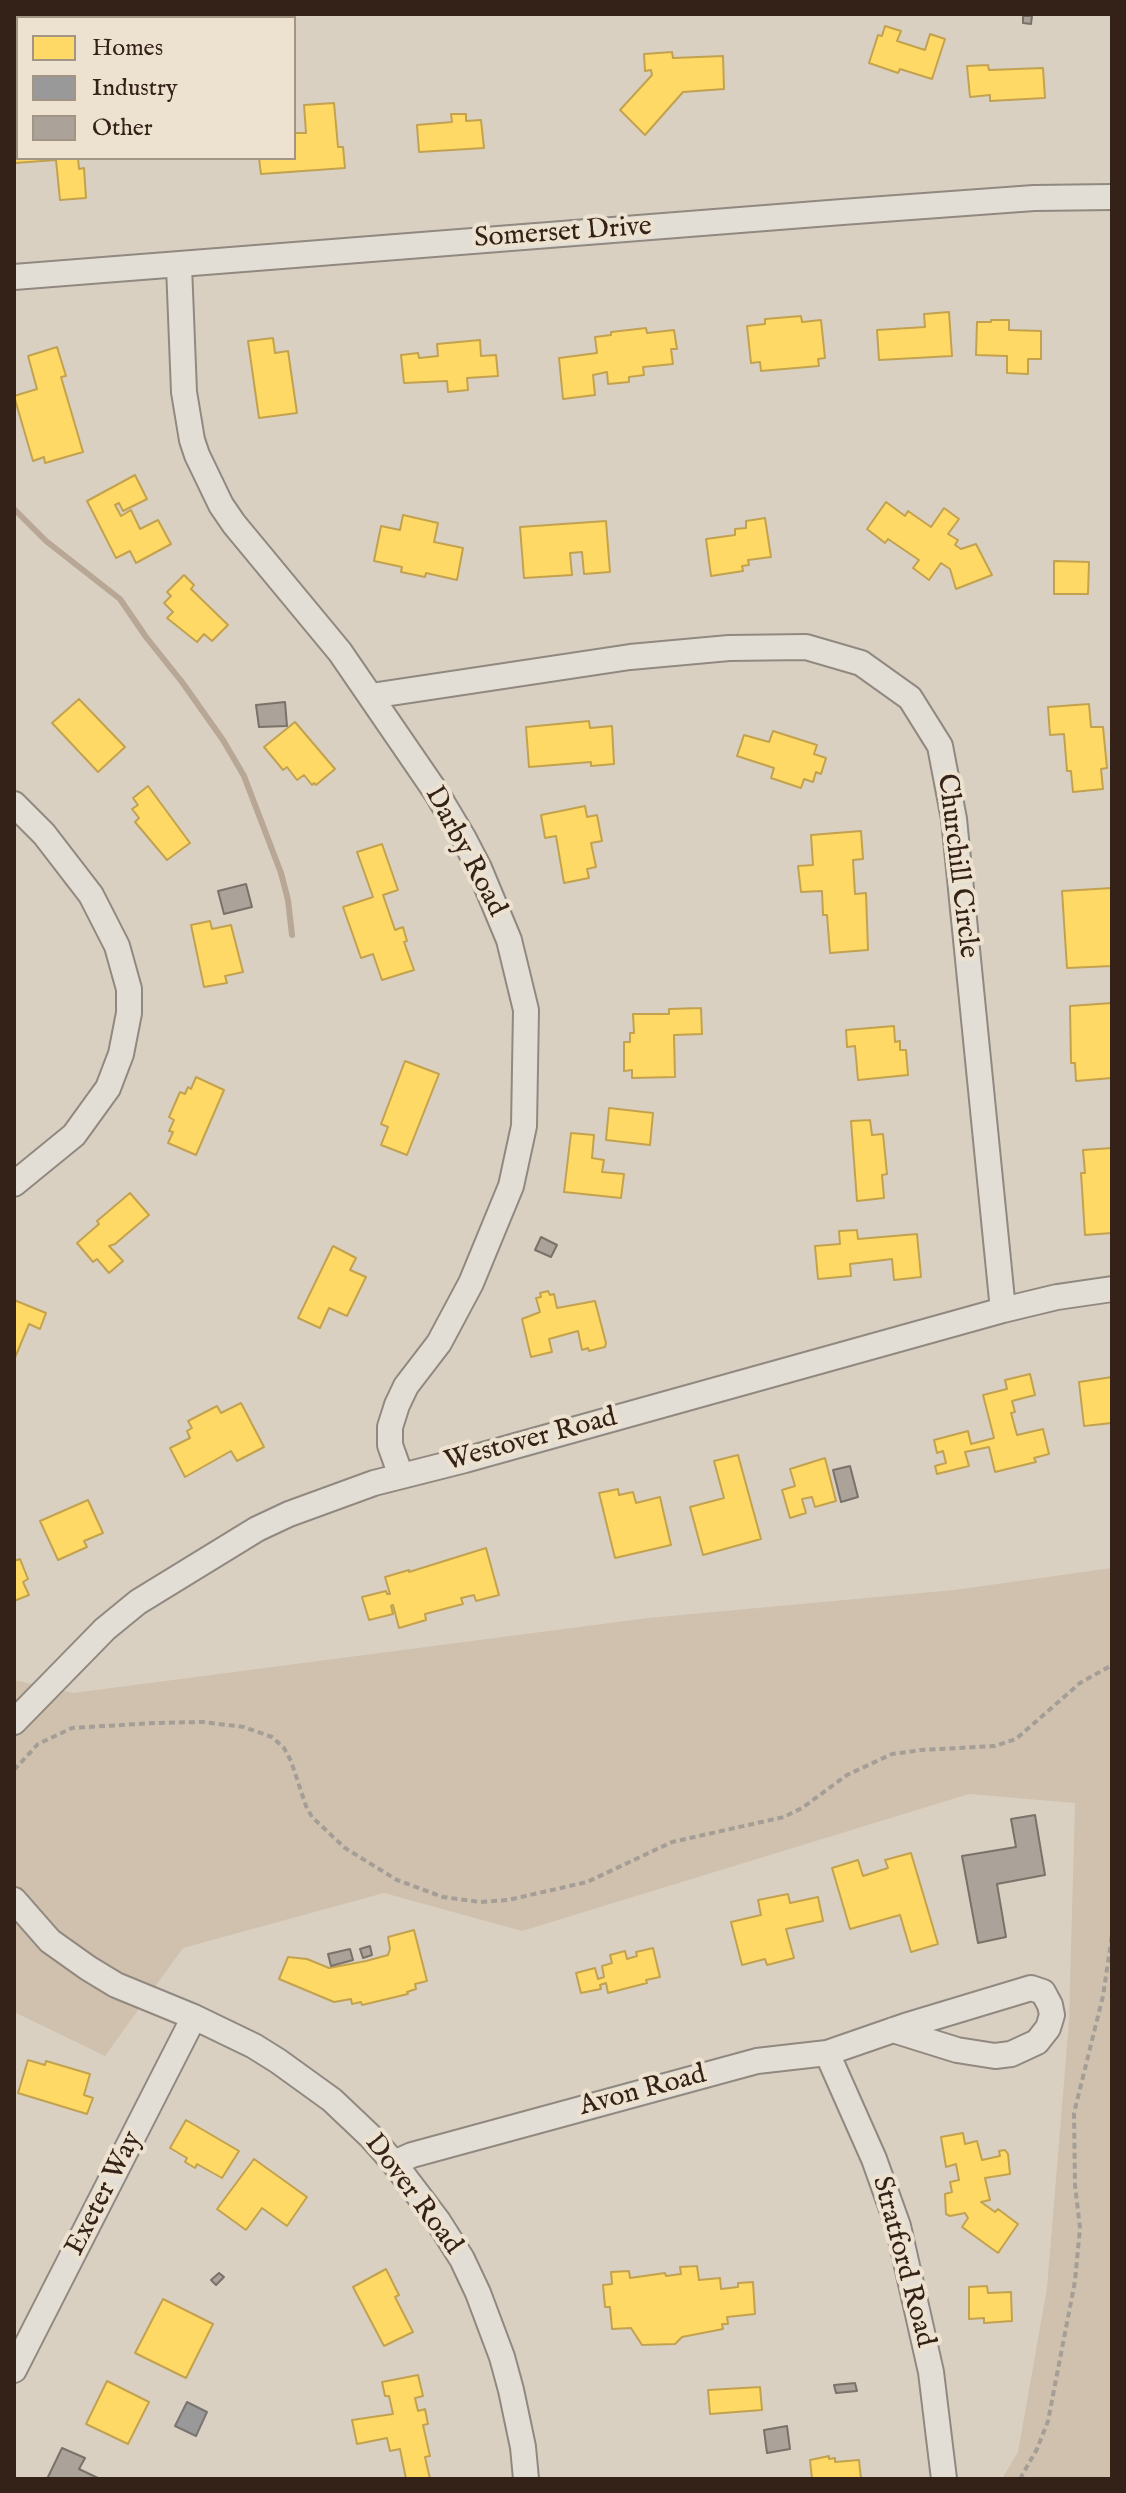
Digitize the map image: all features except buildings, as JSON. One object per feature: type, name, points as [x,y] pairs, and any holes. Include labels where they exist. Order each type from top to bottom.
[{"type":"street","name":"Somerset Drive","points":[[14,277],[1034,198],[1112,197]]},
{"type":"street","name":"Darby Road","points":[[179,266],[184,392],[197,455],[221,505],[234,524],[303,605],[371,696],[436,792],[479,868],[509,940],[521,988],[526,1023],[524,1126],[511,1186],[471,1283],[439,1343],[406,1386],[397,1405],[390,1427],[390,1445],[401,1476]]},
{"type":"street","name":"Churchill Circle","points":[[371,696],[630,657],[729,648],[806,647],[861,663],[910,698],[940,746],[954,819],[1003,1310]]},
{"type":"street","points":[[14,804],[68,863],[106,922],[125,970],[129,1013],[117,1071],[94,1110],[74,1135],[14,1184]]},
{"type":"street","name":"Westover Road","points":[[14,1722],[105,1629],[168,1582],[257,1529],[289,1514],[354,1489],[1003,1310],[1057,1297],[1112,1289]]},
{"type":"street","name":"Dover Road","points":[[14,1900],[50,1941],[88,1968],[116,1985],[194,2017],[278,2061],[332,2100],[394,2163],[438,2221],[462,2259],[478,2293],[511,2390],[526,2479]]},
{"type":"street","name":"Avon Road","points":[[394,2163],[412,2155],[757,2061],[827,2053],[893,2030],[1031,1988],[1043,1992],[1052,2015],[1048,2028],[1037,2042],[1011,2054],[995,2056],[957,2050],[893,2030]]},
{"type":"street","name":"Exeter Way","points":[[14,2370],[194,2017]]},
{"type":"street","name":"Stratford Road","points":[[827,2053],[874,2159],[898,2226],[931,2372],[944,2479]]},
{"type":"path","points":[[14,1770],[38,1744],[72,1728],[100,1724],[179,1722],[244,1727],[272,1737],[284,1748],[312,1817],[345,1848],[397,1880],[443,1897],[480,1902],[508,1900],[587,1882],[672,1842],[784,1817],[802,1808],[847,1775],[892,1754],[995,1746],[1016,1739],[1080,1683],[1112,1665]]},
{"type":"path","points":[[1020,2479],[1048,2421],[1075,2281],[1080,2228],[1075,2185],[1074,2113],[1103,1996],[1112,1935]]},
{"type":"shaded area","points":[[1112,1568],[1112,2479],[1002,2479],[1018,2452],[1047,2288],[1069,2021],[1075,1803],[969,1794],[522,1931],[384,1893],[183,1948],[105,2056],[14,2012],[14,1680],[73,1693],[648,1618],[954,1590]]},
{"type":"waterway","points":[[14,509],[46,541],[120,599],[223,740],[244,776],[281,873],[292,935]]}]
